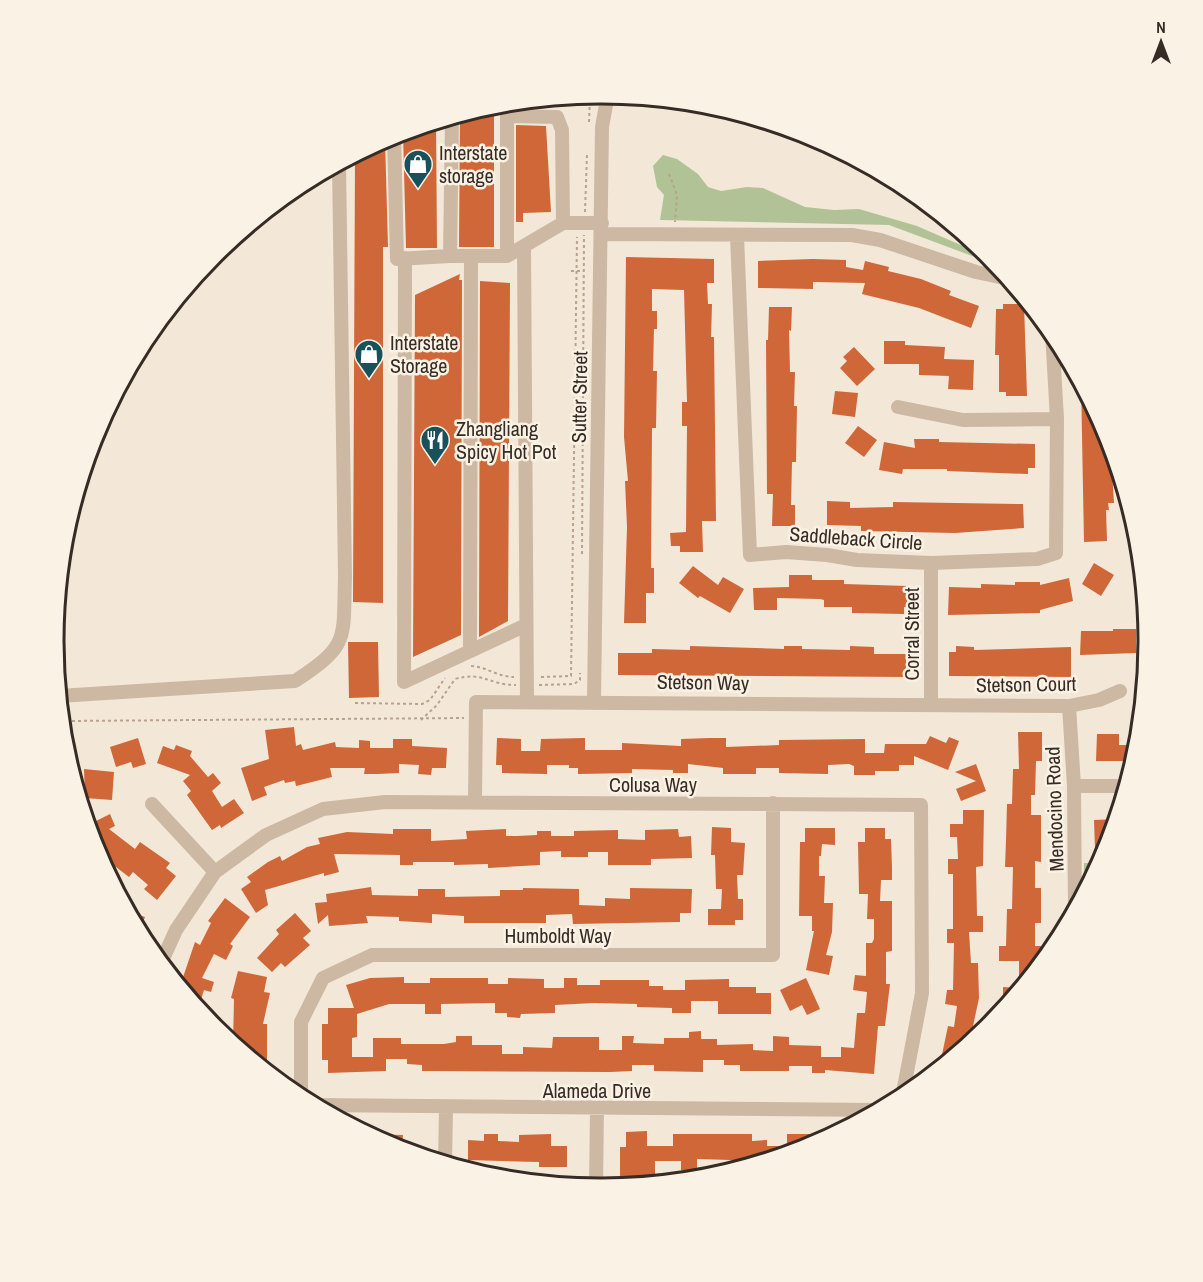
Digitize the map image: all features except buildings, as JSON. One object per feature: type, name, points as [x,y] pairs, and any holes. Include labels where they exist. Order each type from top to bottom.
[{"type":"street","name":"Sutter Street","points":[[594,700],[602,127],[606,104]]},
{"type":"street","points":[[507,256],[507,116],[557,117],[562,130],[562,224]]},
{"type":"street","points":[[450,256],[452,125]]},
{"type":"street","points":[[394,146],[397,259],[507,256],[562,224],[584,223],[602,228],[737,236],[852,235],[880,240],[976,272],[995,276]]},
{"type":"street","points":[[68,695],[295,681],[326,660],[343,637],[342,259],[339,173]]},
{"type":"street","name":"Saddleback Circle","points":[[737,236],[750,555],[786,552],[857,560],[931,563],[1037,559],[1056,553],[1057,419],[1053,351]]},
{"type":"street","points":[[524,246],[527,701]]},
{"type":"street","points":[[470,651],[471,256]]},
{"type":"street","points":[[405,258],[404,682],[526,625]]},
{"type":"street","points":[[898,407],[963,420],[1057,419]]},
{"type":"street","name":"Corral Street","points":[[930,704],[931,563]]},
{"type":"street","name":"Stetson Court","points":[[930,704],[1069,706],[1120,691]]},
{"type":"street","name":"Stetson Way","points":[[476,718],[476,702],[594,700],[930,704]]},
{"type":"street","name":"Mendocino Road","points":[[1069,706],[1074,786],[1075,895]]},
{"type":"street","points":[[475,802],[476,718]]},
{"type":"street","points":[[1074,786],[1118,786]]},
{"type":"street","name":"Colusa Way","points":[[165,954],[176,930],[215,872],[266,835],[323,809],[385,802],[921,805],[922,993],[905,1084]]},
{"type":"street","name":"Humboldt Way","points":[[301,1086],[301,1022],[318,987],[323,978],[372,955],[773,955],[773,803]]},
{"type":"street","points":[[152,804],[215,872]]},
{"type":"street","name":"Alameda Drive","points":[[332,1105],[863,1110]]},
{"type":"street","points":[[445,1155],[446,1108]]},
{"type":"street","points":[[596,1178],[597,1109]]},
{"type":"path","points":[[588,131],[589,104]]},
{"type":"path","points":[[582,563],[584,223],[587,154]]},
{"type":"path","points":[[669,174],[677,195],[675,222]]},
{"type":"path","points":[[571,271],[589,271]]},
{"type":"path","points":[[421,720],[437,705],[455,679],[478,675],[504,685],[574,684],[580,680],[581,668]]},
{"type":"path","points":[[71,721],[476,718]]},
{"type":"green space","points":[[663,155],[677,159],[698,174],[708,187],[721,191],[747,187],[763,188],[805,207],[834,210],[859,209],[917,226],[966,246],[978,258],[889,225],[660,220],[664,195],[657,187],[653,166]]},
{"type":"green space","points":[[1084,863],[1090,863],[1084,877]]},
{"type":"place","name":"Interstate storage","points":[[418,190]]},
{"type":"place","name":"Interstate Storage","points":[[369,380]]},
{"type":"place","name":"Zhangliang Spicy Hot Pot","points":[[435,466]]}]
